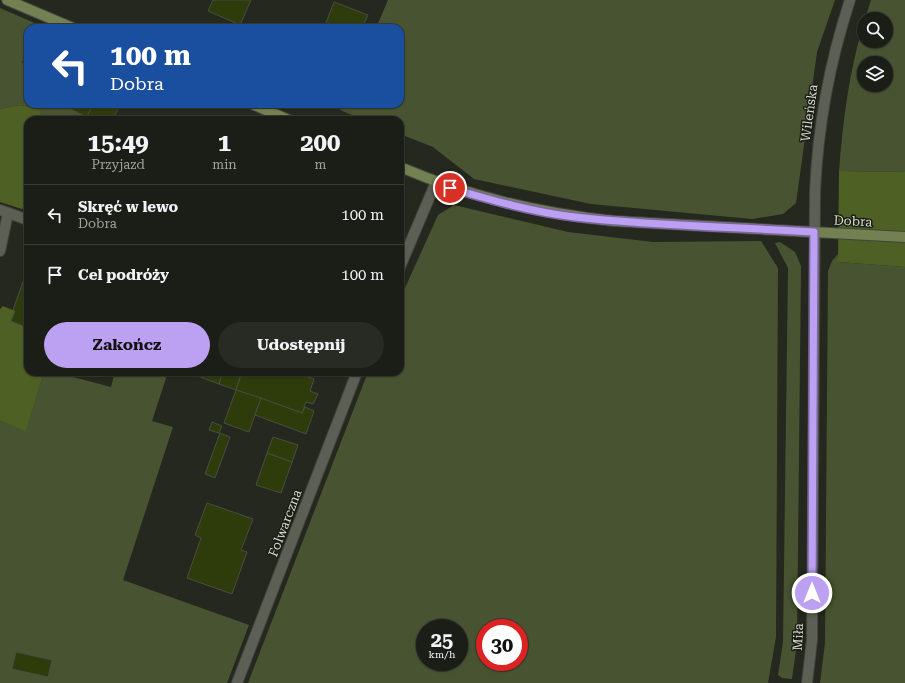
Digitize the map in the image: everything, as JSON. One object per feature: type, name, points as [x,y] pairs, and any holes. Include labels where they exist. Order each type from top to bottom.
[{"type":"street","points":[[7,0],[64,24]]},
{"type":"street","name":"Wileńska","points":[[814,232],[817,154],[821,116],[836,42],[850,0]]},
{"type":"street","points":[[261,108],[280,116]]},
{"type":"street","name":"Dobra","points":[[404,169],[436,182],[492,200],[574,217],[614,221],[905,237]]},
{"type":"street","points":[[404,258],[436,182]]},
{"type":"street","points":[[0,251],[4,211],[24,218]]},
{"type":"street","name":"Miła","points":[[807,683],[812,640],[814,232]]},
{"type":"street","name":"Folwarczna","points":[[237,683],[355,376]]},
{"type":"green space","points":[[388,0],[835,0],[817,52],[796,203],[783,214],[752,219],[591,204],[474,179],[433,147],[404,136],[404,116],[354,116],[340,110],[341,108],[404,108],[404,24],[378,24]]},
{"type":"green space","points":[[871,0],[905,0],[905,172],[839,171],[847,96],[857,48],[893,48],[893,12],[867,12]]},
{"type":"green space","points":[[0,8],[37,24],[24,24],[24,106],[20,105],[0,109]]},
{"type":"green space","points":[[20,105],[24,106],[24,108],[42,110],[40,116],[24,116],[24,207],[22,209],[0,202],[0,109]]},
{"type":"green space","points":[[33,108],[68,108],[85,116],[40,116],[42,110]]},
{"type":"green space","points":[[839,171],[905,172],[905,267],[838,262]]},
{"type":"green space","points":[[454,205],[568,232],[653,242],[761,241],[778,268],[776,637],[768,683],[248,683],[366,376],[404,376],[404,290],[438,215]]},
{"type":"green space","points":[[780,242],[795,252],[801,266],[797,643],[792,679],[782,678],[778,675],[783,642],[788,268],[775,243]]},
{"type":"green space","points":[[838,254],[838,262],[905,267],[905,683],[820,683],[825,643],[828,271],[832,261]]},
{"type":"green space","points":[[3,306],[15,311],[11,321],[22,325],[24,320],[24,376],[43,376],[26,431],[0,421],[0,309]]},
{"type":"green space","points":[[43,376],[69,376],[111,387],[114,376],[167,376],[152,421],[173,427],[123,580],[249,625],[227,683],[0,683],[0,421],[26,430]]},
{"type":"building","points":[[213,0],[251,0],[240,24],[208,11]]},
{"type":"building","points":[[334,2],[368,15],[364,24],[326,24]]},
{"type":"building","points":[[24,58],[24,64],[21,63]]},
{"type":"building","points":[[68,108],[91,108],[87,116]]},
{"type":"building","points":[[91,108],[118,108],[115,116],[87,116]]},
{"type":"building","points":[[24,279],[23,326],[11,321],[15,311],[13,310]]},
{"type":"building","points":[[204,376],[222,376],[219,384],[203,378]]},
{"type":"building","points":[[222,376],[241,376],[236,390],[219,384]]},
{"type":"building","points":[[241,376],[305,376],[314,379],[310,391],[318,394],[313,404],[306,402],[302,413],[236,390]]},
{"type":"building","points":[[236,390],[261,398],[249,432],[224,423]]},
{"type":"building","points":[[261,398],[302,413],[305,407],[314,411],[306,434],[255,415]]},
{"type":"building","points":[[212,422],[222,426],[219,433],[209,430]]},
{"type":"building","points":[[220,433],[230,437],[215,478],[205,474]]},
{"type":"building","points":[[273,437],[298,445],[292,462],[267,453]]},
{"type":"building","points":[[267,453],[292,462],[281,493],[256,485]]},
{"type":"building","points":[[207,503],[253,519],[241,550],[247,552],[232,594],[187,578],[201,538],[195,535]]},
{"type":"building","points":[[16,652],[52,660],[48,677],[12,669]]},
{"type":"route","points":[[450,188],[506,204],[574,217],[614,221],[814,232],[812,593]]}]
